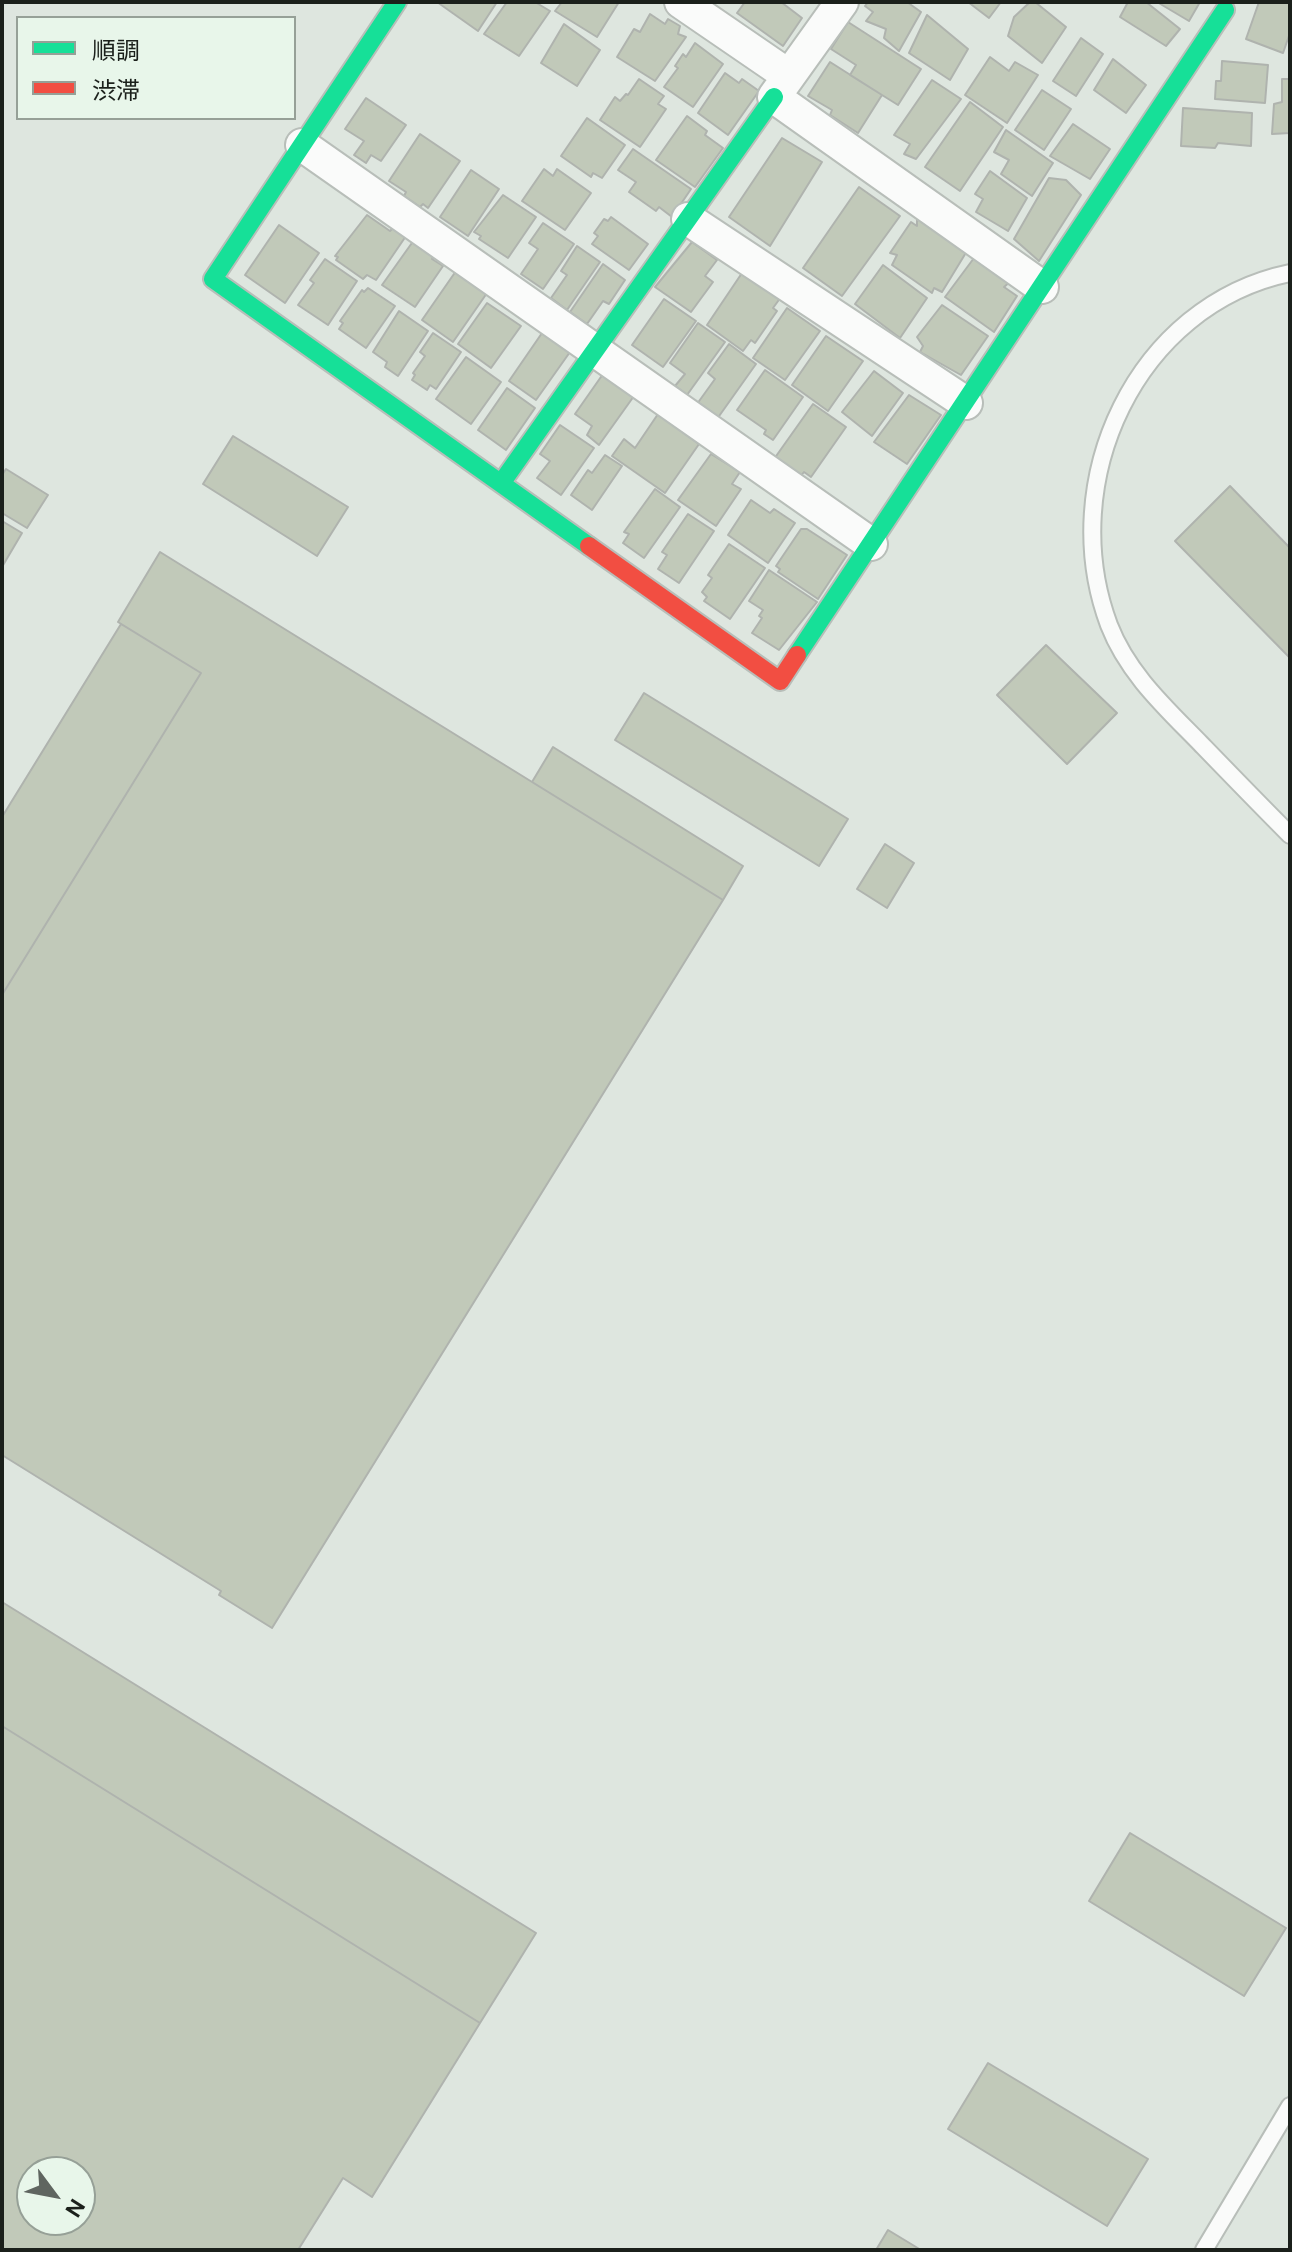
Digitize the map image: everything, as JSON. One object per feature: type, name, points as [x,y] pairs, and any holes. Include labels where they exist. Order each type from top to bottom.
[{"type":"street","points":[[397,2],[213,279],[780,681],[1225,10]]},
{"type":"street","points":[[681,2],[782,87],[1042,287]]},
{"type":"street","points":[[502,482],[842,2]]},
{"type":"street","points":[[302,145],[871,544]]},
{"type":"street","points":[[688,219],[966,403]]},
{"type":"lane","points":[[1290,273],[1257,280],[1209,305],[1162,344],[1126,395],[1105,445],[1093,500],[1093,565],[1109,626],[1140,681],[1290,835]]},
{"type":"lane","points":[[1204,2250],[1290,2106]]},
{"type":"building","points":[[437,2],[497,2],[478,31]]},
{"type":"building","points":[[507,2],[535,2],[550,11],[519,56],[484,34]]},
{"type":"building","points":[[562,2],[619,2],[597,37],[555,11]]},
{"type":"building","points":[[745,2],[781,2],[802,18],[783,46],[737,13]]},
{"type":"building","points":[[868,2],[907,2],[921,12],[899,51],[884,38],[886,29],[866,21],[873,12],[865,6]]},
{"type":"building","points":[[968,2],[1001,2],[989,18]]},
{"type":"building","points":[[1030,2],[1035,2],[1066,27],[1042,63],[1008,36],[1014,17]]},
{"type":"building","points":[[1128,2],[1146,2],[1180,29],[1166,46],[1120,17]]},
{"type":"building","points":[[1157,2],[1200,2],[1189,21]]},
{"type":"building","points":[[1259,2],[1290,2],[1290,33],[1283,53],[1246,39]]},
{"type":"building","points":[[650,14],[665,24],[668,19],[680,26],[678,34],[686,37],[655,81],[617,57],[634,29],[640,32]]},
{"type":"building","points":[[927,15],[968,49],[950,80],[909,53]]},
{"type":"building","points":[[848,22],[921,69],[898,105],[850,75],[856,65],[831,49]]},
{"type":"building","points":[[564,24],[600,50],[577,86],[541,63]]},
{"type":"building","points":[[1081,38],[1103,54],[1076,96],[1053,81]]},
{"type":"building","points":[[695,43],[723,64],[693,107],[664,87],[678,68],[675,66],[683,54],[686,57]]},
{"type":"building","points":[[990,57],[1009,71],[1015,62],[1038,75],[1007,123],[965,95]]},
{"type":"building","points":[[1113,59],[1146,85],[1126,113],[1094,90]]},
{"type":"building","points":[[1222,61],[1268,65],[1265,103],[1215,99],[1216,81],[1221,81]]},
{"type":"building","points":[[830,62],[882,95],[858,133],[830,115],[832,110],[808,96]]},
{"type":"building","points":[[725,73],[739,83],[742,79],[759,91],[728,135],[698,113]]},
{"type":"building","points":[[639,79],[664,96],[658,104],[666,109],[640,147],[600,120],[615,97],[620,101],[628,95]]},
{"type":"building","points":[[1282,79],[1290,79],[1290,133],[1272,134],[1274,104],[1282,102]]},
{"type":"building","points":[[932,80],[961,99],[916,159],[904,154],[910,144],[894,135]]},
{"type":"building","points":[[1042,90],[1071,109],[1044,150],[1015,130]]},
{"type":"building","points":[[366,98],[406,125],[381,161],[371,155],[366,163],[354,155],[364,141],[345,129]]},
{"type":"building","points":[[970,102],[1003,127],[960,191],[925,167]]},
{"type":"building","points":[[1183,108],[1252,113],[1251,146],[1218,143],[1215,148],[1181,146]]},
{"type":"building","points":[[687,116],[723,148],[695,187],[656,160]]},
{"type":"building","points":[[587,118],[625,145],[602,178],[593,173],[591,177],[561,156]]},
{"type":"building","points":[[1073,124],[1110,149],[1090,179],[1050,156]]},
{"type":"building","points":[[1006,130],[1053,163],[1032,196],[1001,174],[1009,160],[994,152]]},
{"type":"building","points":[[420,134],[460,161],[428,208],[423,204],[420,207],[404,196],[406,192],[389,181]]},
{"type":"building","points":[[782,138],[822,162],[770,246],[729,217]]},
{"type":"building","points":[[633,149],[691,189],[672,217],[659,207],[656,211],[629,192],[636,182],[618,170]]},
{"type":"building","points":[[544,169],[553,176],[557,169],[591,193],[565,230],[522,201]]},
{"type":"building","points":[[471,170],[499,189],[468,236],[440,217]]},
{"type":"building","points":[[990,171],[1027,198],[1008,231],[976,212],[983,199],[975,194]]},
{"type":"building","points":[[1049,178],[1066,180],[1081,195],[1039,261],[1014,239]]},
{"type":"building","points":[[859,187],[900,216],[842,296],[803,268]]},
{"type":"building","points":[[503,195],[536,217],[508,258],[479,239],[481,236],[474,232]]},
{"type":"building","points":[[367,215],[390,231],[394,227],[406,236],[376,280],[367,275],[363,279],[336,260],[338,257],[335,256]]},
{"type":"building","points":[[611,217],[648,244],[629,270],[592,244],[598,236],[594,233],[604,219],[608,221]]},
{"type":"building","points":[[917,219],[967,251],[942,292],[934,288],[932,293],[892,265],[897,255],[890,253],[911,222],[917,226]]},
{"type":"building","points":[[543,223],[574,244],[543,289],[521,274],[538,249],[529,243]]},
{"type":"building","points":[[279,225],[319,253],[285,303],[245,275]]},
{"type":"building","points":[[414,240],[435,254],[432,259],[443,266],[415,307],[382,285]]},
{"type":"building","points":[[692,242],[717,260],[705,276],[713,282],[691,312],[655,287]]},
{"type":"building","points":[[577,246],[600,262],[567,310],[551,298],[567,275],[561,271]]},
{"type":"building","points":[[974,258],[1011,281],[1004,287],[1017,296],[994,332],[945,297]]},
{"type":"building","points":[[325,259],[357,281],[328,325],[298,305],[314,283],[310,280]]},
{"type":"building","points":[[603,264],[625,280],[609,304],[603,301],[587,324],[570,312]]},
{"type":"building","points":[[883,265],[927,298],[900,338],[855,304]]},
{"type":"building","points":[[744,270],[781,297],[773,308],[777,311],[755,343],[751,340],[743,351],[707,325]]},
{"type":"building","points":[[456,271],[487,293],[453,342],[422,320]]},
{"type":"building","points":[[368,288],[395,306],[366,348],[339,329],[343,323],[340,321],[362,290],[364,292]]},
{"type":"building","points":[[664,299],[696,321],[663,367],[632,345]]},
{"type":"building","points":[[487,303],[521,326],[491,368],[458,344]]},
{"type":"building","points":[[942,305],[988,336],[961,375],[920,352],[923,346],[917,337]]},
{"type":"building","points":[[787,308],[820,331],[785,380],[753,358]]},
{"type":"building","points":[[399,311],[428,331],[398,376],[385,367],[387,362],[373,352]]},
{"type":"building","points":[[698,323],[725,342],[687,395],[675,386],[685,374],[670,363]]},
{"type":"building","points":[[433,333],[461,352],[436,389],[430,385],[427,390],[412,380],[413,373],[425,356],[420,352]]},
{"type":"building","points":[[542,333],[570,352],[536,400],[509,381]]},
{"type":"building","points":[[826,336],[863,361],[828,411],[792,385]]},
{"type":"building","points":[[729,344],[756,364],[717,419],[697,404],[715,379],[708,373]]},
{"type":"building","points":[[466,357],[501,382],[471,424],[436,399]]},
{"type":"building","points":[[765,370],[803,397],[773,440],[764,434],[766,430],[737,410]]},
{"type":"building","points":[[874,371],[903,393],[872,436],[842,412]]},
{"type":"building","points":[[603,374],[634,396],[599,445],[587,435],[592,426],[575,414]]},
{"type":"building","points":[[507,388],[535,408],[506,450],[478,430]]},
{"type":"building","points":[[909,395],[941,415],[907,464],[874,442]]},
{"type":"building","points":[[813,404],[846,427],[811,477],[804,472],[800,477],[774,459]]},
{"type":"building","points":[[658,414],[699,444],[665,493],[612,456],[624,439],[635,448]]},
{"type":"building","points":[[560,425],[594,448],[561,495],[537,478],[550,461],[540,454]]},
{"type":"building","points":[[233,436],[348,507],[317,556],[203,484]]},
{"type":"building","points":[[711,454],[740,472],[732,484],[741,489],[716,526],[678,500]]},
{"type":"building","points":[[605,455],[622,466],[592,510],[571,495],[588,470],[592,473]]},
{"type":"building","points":[[6,469],[48,495],[27,528],[2,513],[2,475]]},
{"type":"building","points":[[1230,486],[1290,548],[1290,658],[1175,541]]},
{"type":"building","points":[[655,489],[680,507],[644,558],[623,543],[629,534],[624,532]]},
{"type":"building","points":[[751,500],[770,513],[774,509],[795,523],[768,563],[728,535]]},
{"type":"building","points":[[688,514],[714,531],[679,583],[658,569],[667,555],[662,552]]},
{"type":"building","points":[[2,521],[22,533],[2,567]]},
{"type":"building","points":[[801,529],[807,529],[847,555],[818,599],[778,572],[780,569],[776,566]]},
{"type":"building","points":[[729,544],[765,568],[730,619],[704,601],[707,597],[702,592],[712,578],[708,575]]},
{"type":"building","points":[[160,552],[723,900],[272,1628],[219,1595],[221,1591],[2,1455],[2,995],[201,673],[118,622]]},
{"type":"building","points":[[769,570],[817,602],[779,650],[752,633],[762,618],[759,616],[763,610],[749,601]]},
{"type":"building","points":[[121,624],[201,673],[2,995],[2,817]]},
{"type":"building","points":[[1046,645],[1117,713],[1067,764],[997,695]]},
{"type":"building","points":[[644,693],[848,819],[819,866],[615,740]]},
{"type":"building","points":[[553,747],[743,866],[723,900],[532,782]]},
{"type":"building","points":[[885,844],[914,863],[887,908],[857,889]]},
{"type":"building","points":[[2,1602],[536,1933],[480,2023],[2,1726]]},
{"type":"building","points":[[2,1726],[480,2023],[372,2197],[343,2178],[298,2250],[2,2250]]},
{"type":"building","points":[[1130,1833],[1286,1928],[1244,1996],[1089,1901]]},
{"type":"building","points":[[988,2063],[1148,2159],[1107,2226],[948,2129]]},
{"type":"building","points":[[888,2230],[921,2250],[876,2250]]},
{"type":"traffic: fast","points":[[397,2],[213,279],[589,546]]},
{"type":"traffic: fast","points":[[797,655],[1225,10]]},
{"type":"traffic: fast","points":[[502,482],[774,97]]},
{"type":"traffic: jam","points":[[589,546],[780,681],[797,655]]}]
